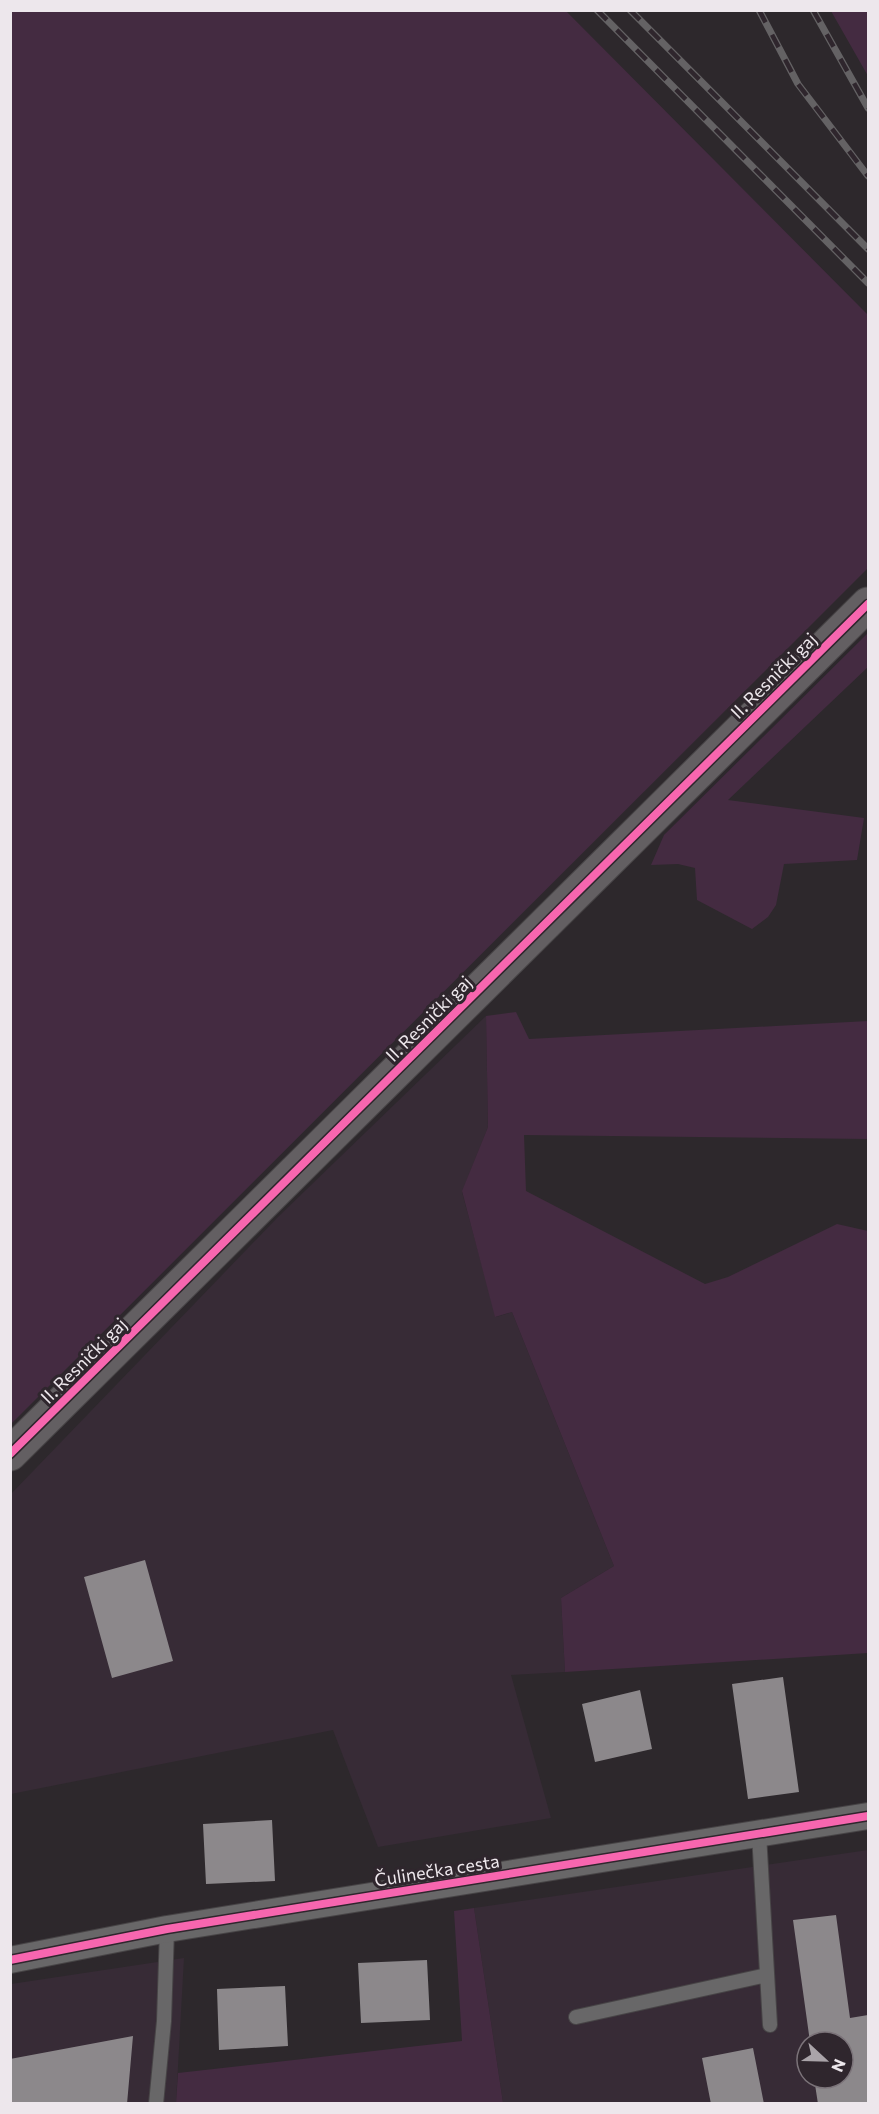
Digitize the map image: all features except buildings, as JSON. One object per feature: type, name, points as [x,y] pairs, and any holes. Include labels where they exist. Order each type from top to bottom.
[{"type":"street","name":"II. Resnički gaj","points":[[10,1454],[868,604]]},
{"type":"street","name":"Čulinečka cesta","points":[[10,1960],[167,1929],[868,1816]]},
{"type":"lane","points":[[759,1834],[770,2025]]},
{"type":"lane","points":[[156,2103],[164,2021],[167,1929]]},
{"type":"lane","points":[[576,2017],[767,1975]]},
{"type":"shaded area","points":[[11,10],[566,11],[868,315],[868,568],[11,1424]]},
{"type":"shaded area","points":[[831,11],[868,11],[868,76]]},
{"type":"shaded area","points":[[868,633],[868,667],[728,800],[864,818],[857,860],[784,864],[776,905],[768,917],[752,929],[697,900],[695,868],[678,864],[651,865],[664,835]]},
{"type":"shaded area","points":[[516,1012],[529,1039],[868,1021],[868,1139],[524,1135],[526,1191],[705,1284],[728,1277],[837,1224],[868,1231],[868,1653],[565,1672],[561,1598],[614,1566],[512,1312],[495,1317],[462,1191],[488,1127],[486,1016]]},
{"type":"shaded area","points":[[486,1016],[488,1127],[462,1192],[496,1317],[512,1312],[614,1566],[561,1598],[565,1672],[511,1675],[551,1818],[378,1847],[333,1730],[11,1794],[10,1495],[278,1217]]},
{"type":"shaded area","points":[[868,1850],[868,2103],[503,2103],[474,1908]]},
{"type":"shaded area","points":[[474,1908],[503,2103],[176,2103],[178,2073],[462,2041],[454,1911]]},
{"type":"shaded area","points":[[184,1958],[176,2103],[11,2104],[11,1984]]},
{"type":"railway","points":[[597,10],[868,283]]},
{"type":"railway","points":[[630,10],[868,249]]},
{"type":"railway","points":[[759,10],[798,84],[868,176]]},
{"type":"railway","points":[[813,10],[868,108]]},
{"type":"cycle path","points":[[10,1454],[868,604]]},
{"type":"cycle path","points":[[10,1960],[167,1929],[868,1816]]}]
